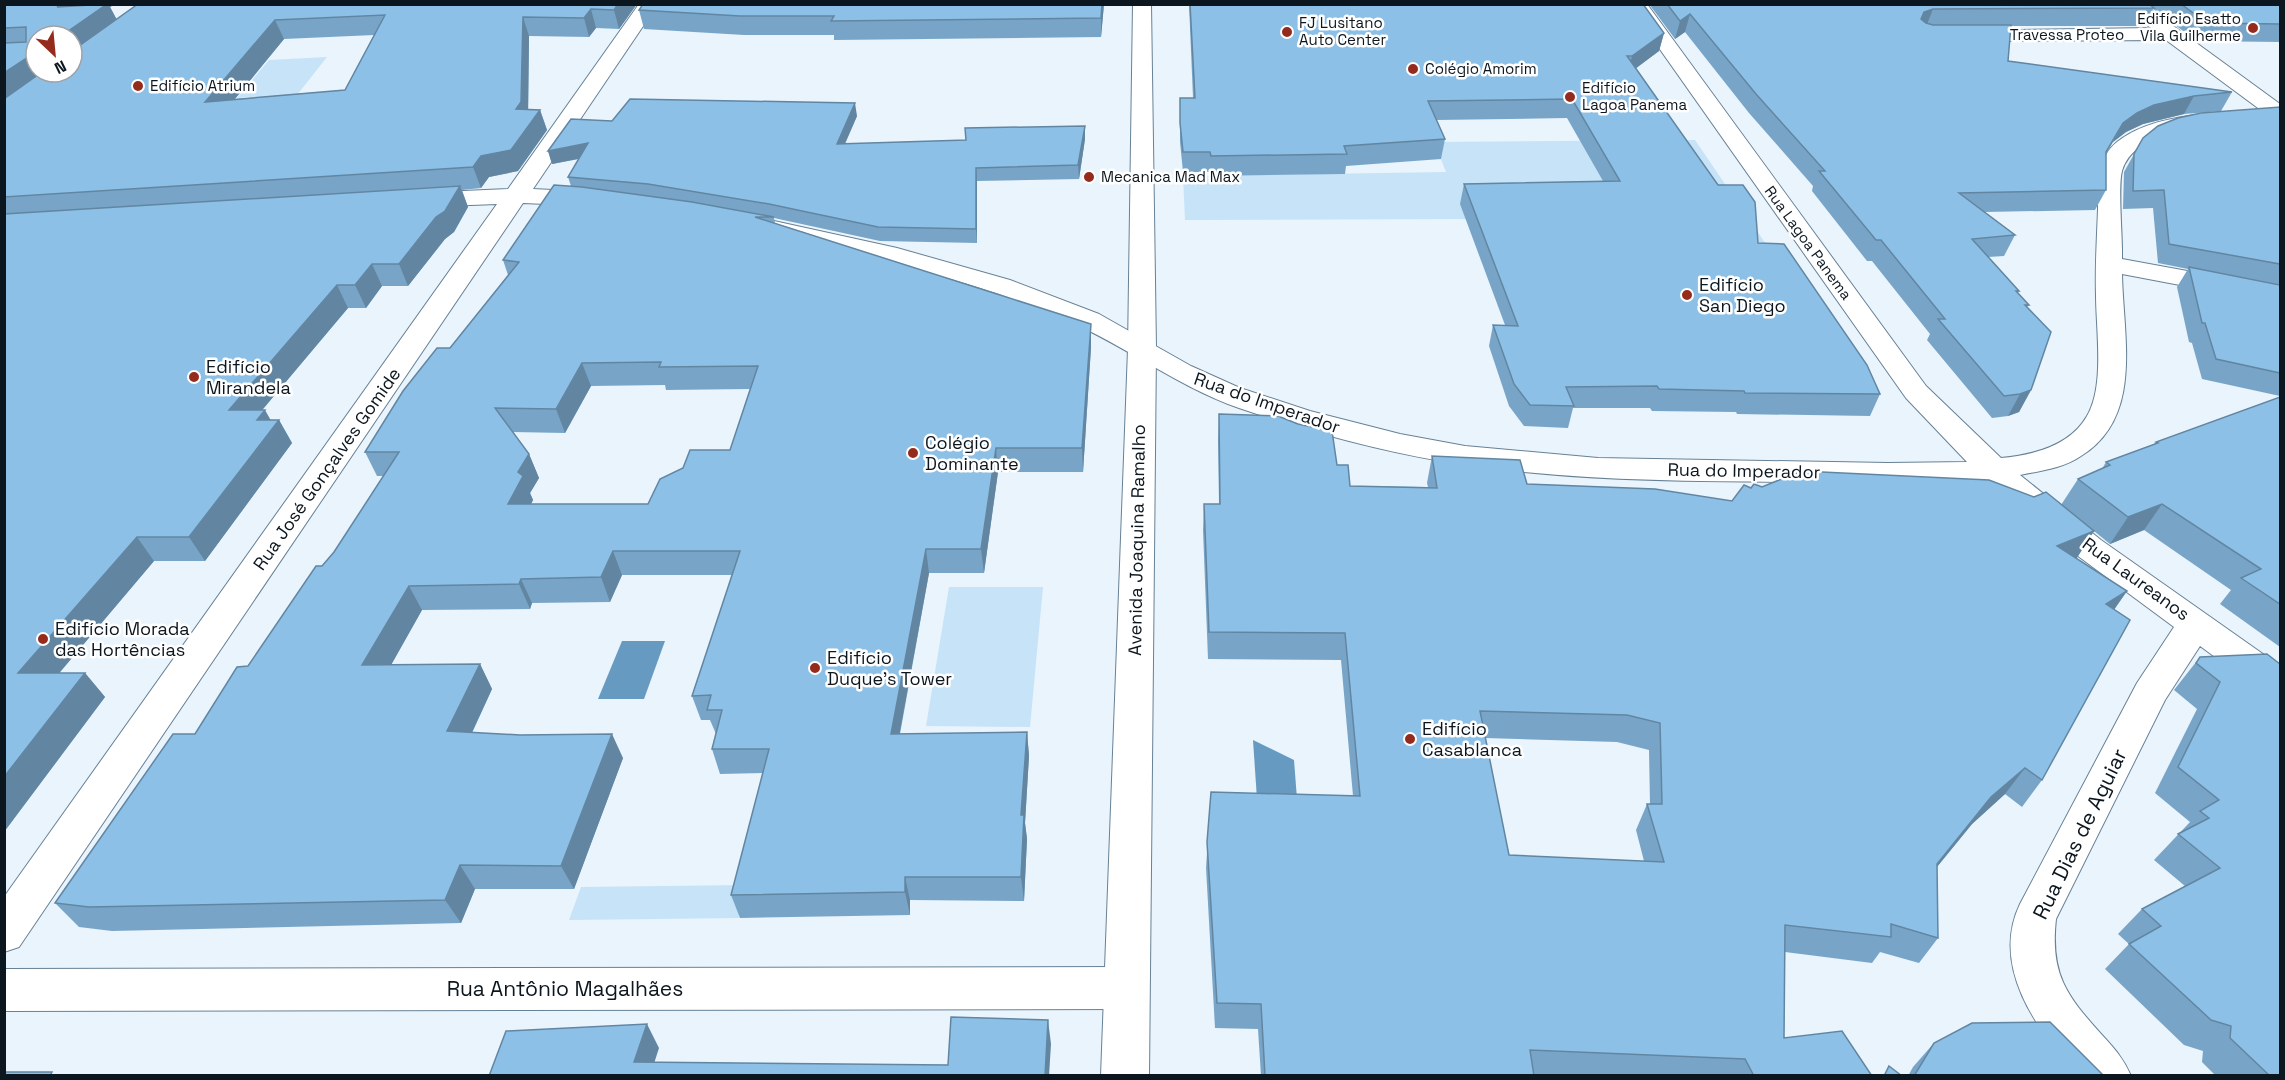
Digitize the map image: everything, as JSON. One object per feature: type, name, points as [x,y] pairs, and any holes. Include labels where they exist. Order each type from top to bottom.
[{"type":"street","name":"Rua José Gonçalves Gomide","points":[[4,933],[518,196],[649,4]]},
{"type":"street","name":"Avenida Joaquina Ramalho","points":[[1125,1076],[1125,988],[1142,350],[1142,4]]},
{"type":"street","name":"Rua Lagoa Panema","points":[[1637,4],[1916,392],[1943,423],[1994,469]]},
{"type":"street","points":[[2130,4],[2280,115]]},
{"type":"street","name":"Travessa Proteo","points":[[1949,35],[2172,34]]},
{"type":"street","name":"Rua do Imperador","points":[[749,224],[853,244],[985,282],[1076,314],[1201,382],[1240,397],[1338,428],[1398,443],[1465,456],[1545,465],[1634,470],[1896,473],[1994,469],[2043,461],[2066,454],[2085,440],[2105,412],[2110,375],[2110,173],[2122,149],[2139,135],[2171,127],[2280,115]]},
{"type":"street","points":[[399,201],[550,196],[620,203]]},
{"type":"street","points":[[2109,264],[2280,296]]},
{"type":"street","name":"Rua Laureanos","points":[[1994,469],[2055,519],[2280,684]]},
{"type":"street","name":"Rua Dias de Aguiar","points":[[2108,1076],[2061,1022],[2038,983],[2032,951],[2035,918],[2150,693],[2196,623]]},
{"type":"street","name":"Rua Antônio Magalhães","points":[[4,990],[1125,988]]},
{"type":"shaded area","points":[[327,57],[297,95],[237,98],[269,60]]},
{"type":"shaded area","points":[[1695,140],[1834,344],[1466,219],[1185,220],[1183,176],[1446,172],[1434,142]]},
{"type":"shaded area","points":[[949,587],[1043,587],[1030,727],[926,726]]},
{"type":"shaded area","points":[[748,885],[739,918],[569,920],[581,887]]},
{"type":"water","points":[[622,641],[665,641],[644,699],[598,699]]},
{"type":"water","points":[[1253,740],[1294,760],[1297,799],[1257,799]]},
{"type":"building","points":[[4,4],[62,4],[57,7],[107,4],[78,24],[24,24],[24,27],[4,28]]},
{"type":"building","points":[[138,4],[618,4],[614,10],[591,9],[584,18],[523,17],[521,102],[516,109],[540,110],[511,150],[481,156],[473,167],[4,197],[4,99],[25,84],[84,84],[84,42]],"holes":[[[385,15],[345,90],[205,102],[275,20]]]},
{"type":"building","points":[[643,4],[1102,4],[1101,18],[831,21],[834,16],[740,16],[639,10]]},
{"type":"building","points":[[1190,4],[1643,4],[1664,33],[1632,56],[1627,56],[1718,185],[1743,185],[1755,202],[1758,243],[1784,244],[1867,365],[1880,394],[1745,393],[1744,391],[1659,389],[1657,386],[1566,387],[1574,406],[1530,405],[1514,384],[1493,325],[1518,326],[1464,184],[1620,181],[1572,99],[1428,101],[1445,139],[1344,146],[1347,154],[1211,156],[1210,152],[1183,152],[1180,98],[1195,98]]},
{"type":"building","points":[[1667,4],[2149,4],[2154,8],[1933,9],[1924,12],[1921,19],[1933,25],[2011,25],[2008,61],[2232,92],[2194,96],[2154,105],[2123,123],[2106,152],[2106,190],[1959,193],[2015,235],[1972,239],[2019,291],[2016,291],[2029,305],[2025,305],[2051,332],[2031,390],[2004,396],[1938,319],[1945,319],[1881,240],[1876,240],[1819,171],[1825,171],[1756,94],[1690,14],[1680,21]]},
{"type":"building","points":[[2181,4],[2280,4],[2280,24],[2207,23]]},
{"type":"building","points":[[24,42],[24,60],[4,73],[4,43]]},
{"type":"building","points":[[630,99],[855,103],[837,144],[966,140],[965,128],[1085,126],[1078,165],[976,168],[976,229],[878,227],[769,204],[648,184],[568,177],[588,143],[548,151],[571,119],[612,121]]},
{"type":"building","points":[[2280,107],[2280,264],[2169,244],[2164,190],[2133,191],[2134,154],[2143,138],[2158,126],[2178,118],[2201,113]]},
{"type":"building","points":[[554,185],[582,187],[692,202],[774,217],[755,217],[1091,324],[1082,448],[996,448],[981,549],[926,549],[891,734],[1027,732],[1021,815],[1024,815],[1021,877],[905,877],[905,892],[731,895],[769,749],[712,749],[722,710],[707,710],[711,695],[692,696],[740,551],[613,551],[601,577],[521,579],[519,584],[409,586],[362,665],[480,664],[447,731],[520,735],[612,734],[561,866],[460,865],[445,900],[89,907],[55,903],[173,734],[195,734],[237,667],[248,666],[316,566],[322,566],[334,552],[399,452],[365,452],[403,391],[437,348],[450,348],[519,262],[503,260]],"holes":[[[661,362],[659,367],[758,366],[730,450],[690,450],[683,468],[660,479],[648,504],[508,504],[523,476],[518,472],[529,454],[495,408],[556,409],[582,363]]]},
{"type":"building","points":[[460,186],[445,211],[436,217],[399,264],[372,264],[355,285],[337,285],[229,410],[265,410],[257,420],[279,420],[189,537],[137,537],[18,673],[85,673],[4,777],[4,214]]},
{"type":"building","points":[[2189,267],[2280,285],[2280,373],[2216,359],[2205,323],[2202,323]]},
{"type":"building","points":[[2280,397],[2280,604],[2241,578],[2261,569],[2162,504],[2128,517],[2078,479],[2110,465],[2106,462]]},
{"type":"building","points":[[1219,414],[1278,416],[1298,424],[1332,431],[1337,465],[1348,465],[1350,486],[1437,488],[1432,456],[1520,460],[1527,484],[1655,489],[1732,501],[1744,485],[1751,488],[1754,484],[1762,487],[1801,471],[1989,480],[2034,497],[2046,492],[2094,531],[2057,546],[2127,591],[2106,604],[2130,620],[2042,780],[2025,768],[1991,797],[1937,864],[1938,938],[1891,924],[1891,937],[1785,925],[1784,1038],[1842,1031],[1872,1076],[1754,1076],[1745,1059],[1530,1050],[1534,1076],[1265,1076],[1261,1004],[1217,1003],[1207,842],[1211,792],[1360,796],[1345,633],[1209,632],[1204,504],[1220,504]],"holes":[[[1480,711],[1627,715],[1660,723],[1662,804],[1647,804],[1664,862],[1509,855]]]},
{"type":"building","points":[[2267,654],[2280,664],[2280,1076],[2270,1076],[2230,1038],[2231,1026],[2211,1020],[2129,944],[2161,926],[2142,909],[2220,868],[2178,834],[2209,818],[2200,811],[2219,800],[2178,767],[2220,682],[2196,663],[2200,657]]},
{"type":"building","points":[[951,1017],[1048,1020],[1045,1076],[489,1076],[506,1031],[647,1024],[634,1062],[948,1065]]},
{"type":"building","points":[[2050,1022],[2104,1076],[1914,1076],[1934,1043],[1972,1023]]},
{"type":"building","points":[[1889,1066],[1902,1076],[1884,1076]]},
{"type":"building","points":[[4,1072],[52,1072],[50,1076],[4,1076]]},
{"type":"place","name":"Edifício Esatto Vila Guilherme","points":[[2253,28]]},
{"type":"place","name":"FJ Lusitano Auto Center","points":[[1287,32]]},
{"type":"place","name":"Colégio Amorim","points":[[1413,69]]},
{"type":"place","name":"Edifício Atrium","points":[[138,86]]},
{"type":"place","name":"Edifício Lagoa Panema","points":[[1570,97]]},
{"type":"place","name":"Mecanica Mad Max","points":[[1089,177]]},
{"type":"place","name":"Edifício San Diego","points":[[1687,295]]},
{"type":"place","name":"Edifício Mirandela","points":[[194,377]]},
{"type":"place","name":"Colégio Dominante","points":[[913,453]]},
{"type":"place","name":"Edifício Morada das Hortências","points":[[43,639]]},
{"type":"place","name":"Edifício Duque's Tower","points":[[815,668]]},
{"type":"place","name":"Edifício Casablanca","points":[[1410,739]]}]
